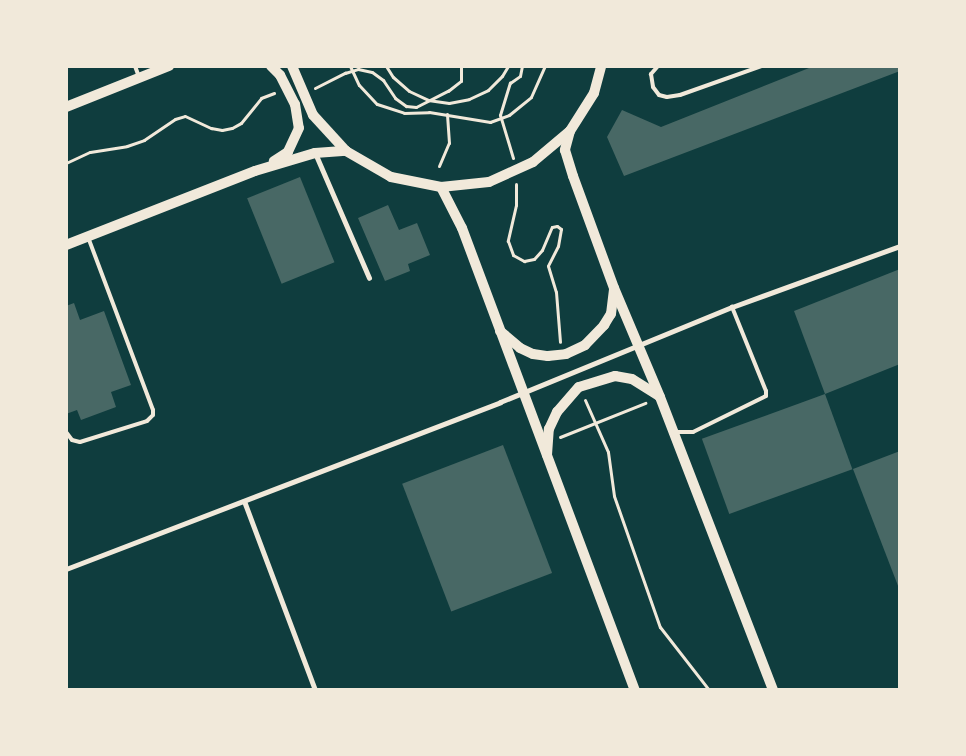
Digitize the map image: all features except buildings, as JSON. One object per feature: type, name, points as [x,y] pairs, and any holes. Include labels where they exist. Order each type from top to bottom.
[{"type":"main road","points":[[67,105],[169,66]]},
{"type":"main road","points":[[255,171],[288,152],[299,128],[295,104],[280,75],[271,66]]},
{"type":"main road","points":[[292,66],[313,115],[346,151],[391,177],[441,187],[489,182],[533,162],[570,131]]},
{"type":"main road","points":[[601,66],[594,93],[570,131],[564,150],[614,288],[660,397],[773,690]]},
{"type":"main road","points":[[66,245],[255,171],[315,153],[346,151]]},
{"type":"main road","points":[[441,187],[462,228],[522,393],[635,690]]},
{"type":"main road","points":[[498,328],[520,348],[533,354],[548,356],[566,354],[585,344],[604,325],[611,314],[614,288]]},
{"type":"main road","points":[[547,458],[550,429],[557,412],[579,387],[615,376],[632,379],[660,397]]},
{"type":"street","points":[[315,153],[369,278]]},
{"type":"street","points":[[66,569],[522,393],[732,307],[900,246]]},
{"type":"street","points":[[244,501],[315,690]]},
{"type":"lane","points":[[135,66],[139,79]]},
{"type":"lane","points":[[658,66],[651,74],[653,87],[659,95],[667,97],[680,95],[762,66]]},
{"type":"lane","points":[[66,432],[73,441],[80,442],[147,421],[153,415],[154,410],[88,237]]},
{"type":"lane","points":[[673,432],[693,432],[766,396],[766,391],[732,307]]},
{"type":"path","points":[[350,66],[359,85],[376,104],[404,113],[447,114],[490,122],[509,115],[531,97],[545,66]]},
{"type":"path","points":[[386,66],[393,77],[409,91],[428,100],[449,103],[469,99],[488,90],[502,76],[508,66]]},
{"type":"path","points":[[416,107],[448,92],[461,81],[461,66]]},
{"type":"path","points":[[514,167],[500,115],[510,83],[520,76],[522,66]]},
{"type":"path","points":[[439,166],[449,143],[447,114]]},
{"type":"path","points":[[66,163],[90,152],[127,146],[144,140]]},
{"type":"path","points":[[515,175],[516,205],[508,241],[510,250],[519,260],[534,259],[542,250],[552,227],[557,226],[562,233],[548,266],[556,292],[558,338],[566,354]]},
{"type":"path","points":[[579,387],[608,452],[614,496],[660,627],[709,690]]},
{"type":"path","points":[[558,438],[646,403]]}]
